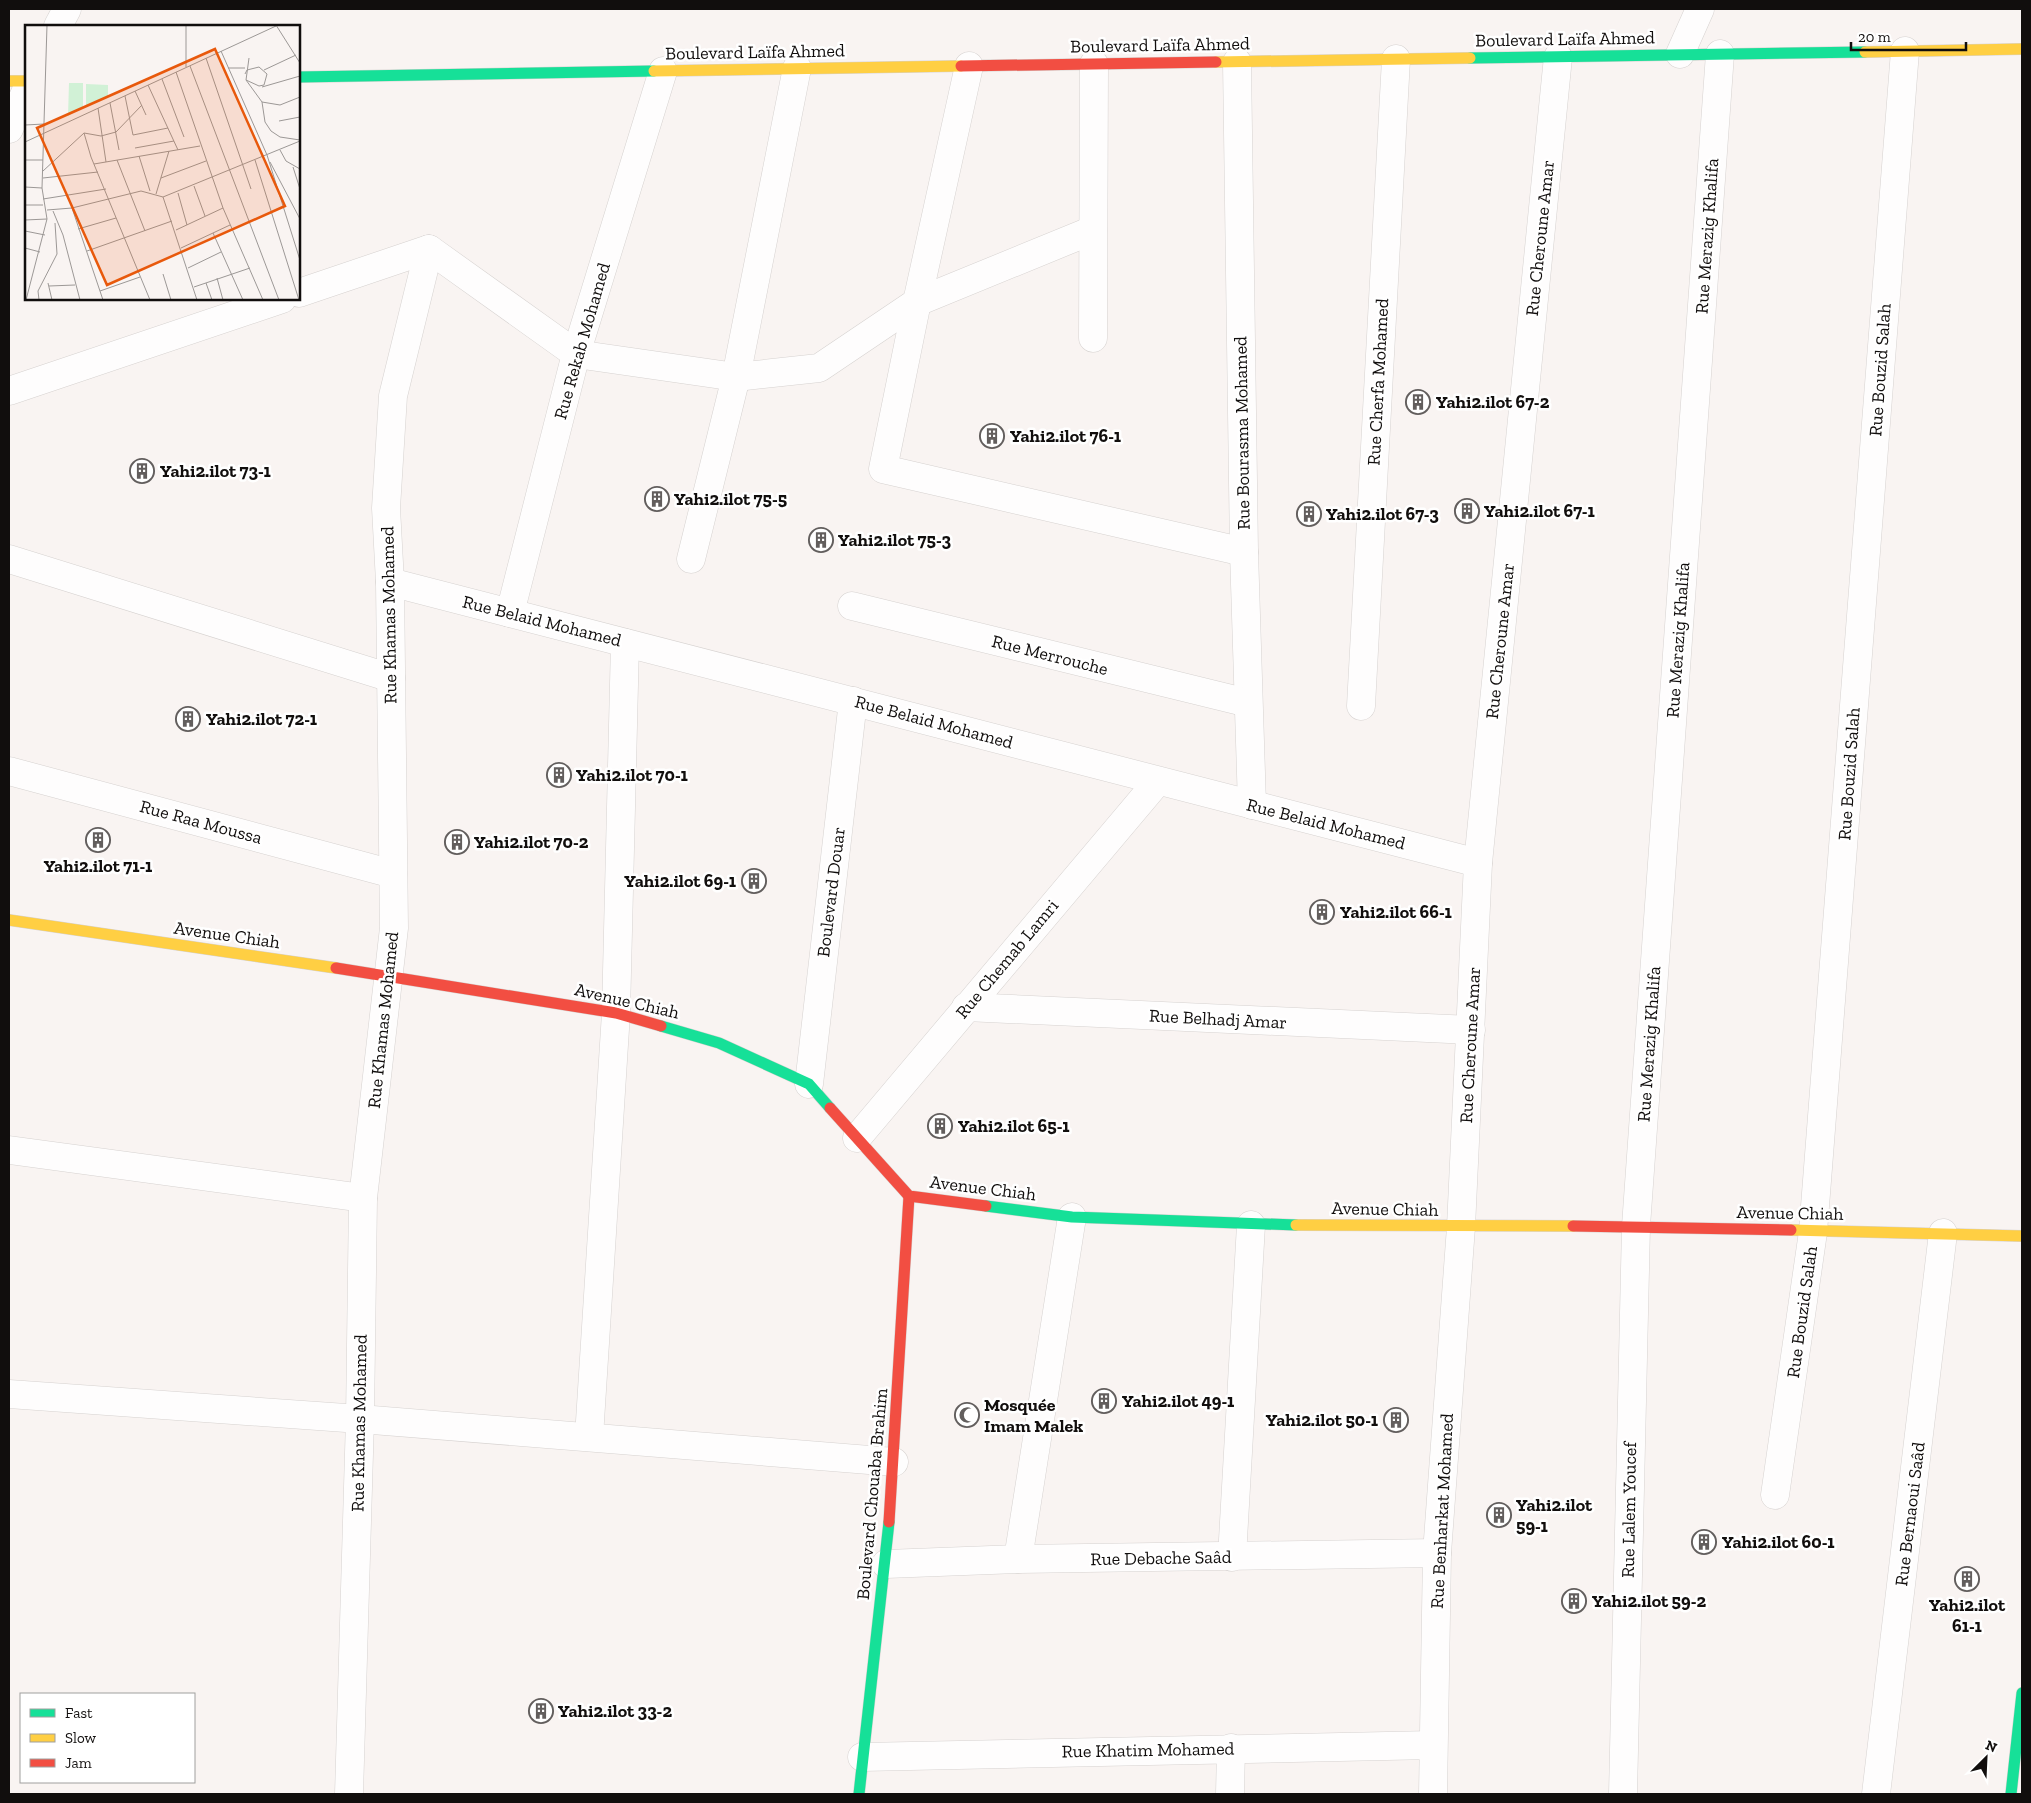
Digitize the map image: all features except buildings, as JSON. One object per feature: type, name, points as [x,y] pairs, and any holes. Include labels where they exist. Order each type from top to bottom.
[{"type":"street","points":[[59,25],[67,9]]},
{"type":"street","points":[[1680,54],[1700,9]]},
{"type":"street","name":"Boulevard Laïfa Ahmed","points":[[300,76],[2022,49]]},
{"type":"street","name":"Rue Bouzid Salah","points":[[1775,1495],[1813,1232],[1905,51]]},
{"type":"street","name":"Rue Merazig Khalifa","points":[[1636,1226],[1720,54]]},
{"type":"street","name":"Rue Cheroune Amar","points":[[1461,1227],[1478,863],[1558,57]]},
{"type":"street","name":"Rue Cherfa Mohamed","points":[[1361,706],[1396,59]]},
{"type":"street","name":"Rue Bourasma Mohamed","points":[[1237,62],[1244,552],[1252,805]]},
{"type":"street","points":[[1093,338],[1094,64]]},
{"type":"street","points":[[969,66],[917,302],[883,469],[1244,552]]},
{"type":"street","points":[[691,559],[736,377],[797,68]]},
{"type":"street","name":"Rue Rekab Mohamed","points":[[510,613],[576,354],[663,71]]},
{"type":"street","points":[[9,81],[25,81]]},
{"type":"street","points":[[9,129],[25,93]]},
{"type":"street","points":[[300,293],[429,249],[576,354],[736,377],[819,368],[917,302],[1093,230]]},
{"type":"street","name":"Rue Khamas Mohamed","points":[[349,1794],[360,1419],[363,1198],[394,928],[390,582],[386,508],[393,396],[429,249]]},
{"type":"street","points":[[9,392],[279,300]]},
{"type":"street","points":[[9,559],[391,678]]},
{"type":"street","name":"Rue Belaid Mohamed","points":[[390,582],[1478,863]]},
{"type":"street","name":"Rue Merrouche","points":[[852,606],[1248,703]]},
{"type":"street","points":[[589,1437],[616,1012],[625,643]]},
{"type":"street","name":"Boulevard Douar","points":[[809,1084],[852,701]]},
{"type":"street","name":"Rue Raa Moussa","points":[[9,771],[393,874]]},
{"type":"street","name":"Rue Chemab Lamri","points":[[857,1138],[1158,781]]},
{"type":"street","name":"Avenue Chiah","points":[[9,920],[389,976],[616,1012],[719,1043],[809,1084],[909,1196],[1072,1217],[1251,1224],[1461,1227],[1636,1226],[2022,1236]]},
{"type":"street","name":"Rue Belhadj Amar","points":[[966,1007],[1471,1030]]},
{"type":"street","points":[[9,1150],[363,1198]]},
{"type":"street","name":"Boulevard Chouaba Brahim","points":[[858,1794],[886,1564],[894,1462],[909,1196]]},
{"type":"street","points":[[1018,1560],[1072,1217]]},
{"type":"street","points":[[1232,1557],[1251,1224]]},
{"type":"street","name":"Rue Lalem Youcef","points":[[1622,1794],[1636,1226]]},
{"type":"street","name":"Rue Benharkat Mohamed","points":[[1433,1794],[1437,1553],[1461,1227]]},
{"type":"street","name":"Rue Bernaoui Saâd","points":[[1876,1794],[1944,1233]]},
{"type":"street","points":[[9,1394],[360,1419],[894,1462]]},
{"type":"street","name":"Rue Debache Saâd","points":[[886,1564],[1437,1553]]},
{"type":"street","points":[[2011,1794],[2022,1693]]},
{"type":"street","name":"Rue Khatim Mohamed","points":[[862,1758],[1231,1748],[1433,1745]]},
{"type":"street","points":[[1230,1794],[1231,1748]]},
{"type":"traffic: fast","points":[[1470,58],[1865,52]]},
{"type":"traffic: fast","points":[[300,77],[654,71]]},
{"type":"traffic: fast","points":[[661,1026],[719,1043],[809,1084],[830,1108]]},
{"type":"traffic: fast","points":[[986,1206],[1072,1217],[1296,1225]]},
{"type":"traffic: fast","points":[[859,1794],[889,1522]]},
{"type":"traffic: fast","points":[[2011,1794],[2022,1693]]},
{"type":"traffic: slow","points":[[1865,52],[2022,49]]},
{"type":"traffic: slow","points":[[1216,62],[1470,58]]},
{"type":"traffic: slow","points":[[654,71],[961,66]]},
{"type":"traffic: slow","points":[[9,81],[25,81]]},
{"type":"traffic: slow","points":[[9,920],[336,968]]},
{"type":"traffic: slow","points":[[1296,1225],[1573,1226]]},
{"type":"traffic: slow","points":[[1791,1230],[2022,1236]]},
{"type":"traffic: jam","points":[[961,66],[1216,62]]},
{"type":"traffic: jam","points":[[336,968],[616,1013],[661,1026]]},
{"type":"traffic: jam","points":[[830,1108],[909,1196],[986,1206]]},
{"type":"traffic: jam","points":[[889,1522],[909,1196]]},
{"type":"traffic: jam","points":[[1573,1226],[1791,1230]]},
{"type":"place","name":"Yahi2.ilot 67-2","points":[[1418,402]]},
{"type":"place","name":"Yahi2.ilot 76-1","points":[[992,436]]},
{"type":"place","name":"Yahi2.ilot 73-1","points":[[142,471]]},
{"type":"place","name":"Yahi2.ilot 75-5","points":[[657,499]]},
{"type":"place","name":"Yahi2.ilot 67-1","points":[[1467,511]]},
{"type":"place","name":"Yahi2.ilot 67-3","points":[[1309,514]]},
{"type":"place","name":"Yahi2.ilot 75-3","points":[[821,540]]},
{"type":"place","name":"Yahi2.ilot 72-1","points":[[188,719]]},
{"type":"place","name":"Yahi2.ilot 70-1","points":[[559,775]]},
{"type":"place","name":"Yahi2.ilot 71-1","points":[[98,840]]},
{"type":"place","name":"Yahi2.ilot 70-2","points":[[457,842]]},
{"type":"place","name":"Yahi2.ilot 69-1","points":[[754,881]]},
{"type":"place","name":"Yahi2.ilot 66-1","points":[[1322,912]]},
{"type":"place","name":"Yahi2.ilot 65-1","points":[[940,1126]]},
{"type":"place","name":"Yahi2.ilot 49-1","points":[[1104,1401]]},
{"type":"place","name":"Mosquée Imam Malek","points":[[967,1415]]},
{"type":"place","name":"Yahi2.ilot 50-1","points":[[1396,1420]]},
{"type":"place","name":"Yahi2.ilot 59-1","points":[[1499,1515]]},
{"type":"place","name":"Yahi2.ilot 60-1","points":[[1704,1542]]},
{"type":"place","name":"Yahi2.ilot 61-1","points":[[1967,1579]]},
{"type":"place","name":"Yahi2.ilot 59-2","points":[[1574,1601]]},
{"type":"place","name":"Yahi2.ilot 33-2","points":[[541,1711]]}]
